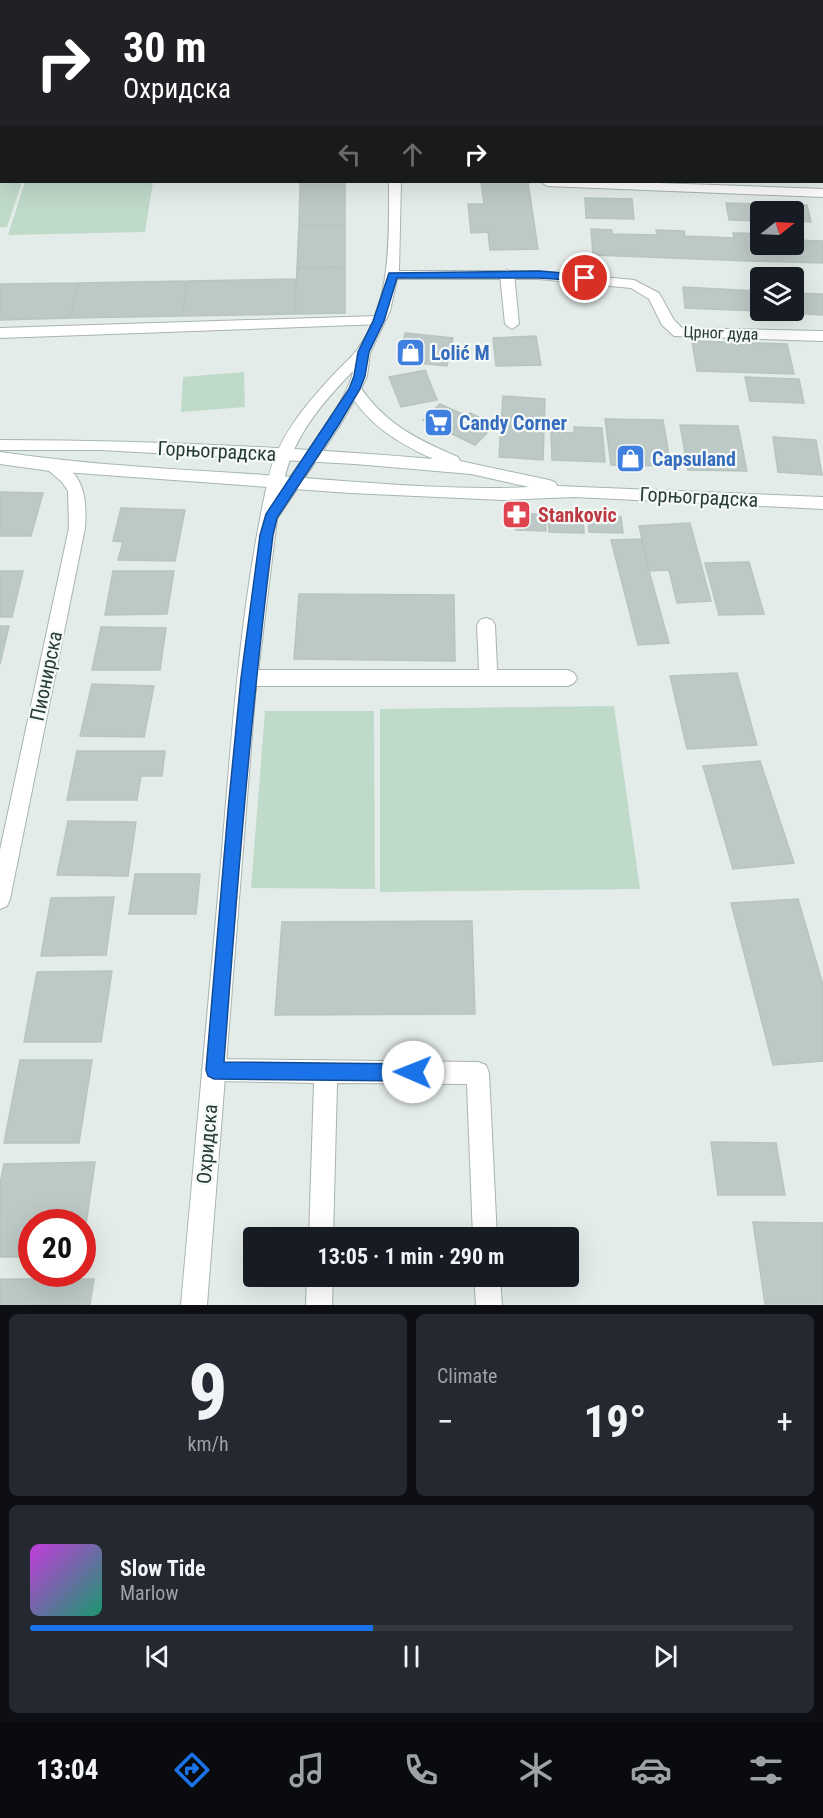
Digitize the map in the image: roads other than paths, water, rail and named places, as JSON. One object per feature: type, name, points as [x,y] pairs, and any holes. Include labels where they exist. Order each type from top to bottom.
[{"type":"street","points":[[270,517],[295,483],[360,376],[363,352],[378,321],[393,275],[396,236],[395,183]]},
{"type":"street","points":[[572,183],[823,193]]},
{"type":"street","points":[[507,274],[512,324]]},
{"type":"street","name":"Црног дуда","points":[[393,275],[539,274],[634,284],[648,289],[658,298],[667,322],[680,333],[823,336]]},
{"type":"street","points":[[0,333],[378,321]]},
{"type":"street","name":"Охридска","points":[[194,1305],[248,678],[276,481],[283,454],[305,418],[363,352]]},
{"type":"street","points":[[354,389],[379,423],[417,445],[471,468]]},
{"type":"street","name":"Горњоградска","points":[[0,445],[100,445],[283,454],[471,468],[574,491]]},
{"type":"street","name":"Горњоградска","points":[[0,458],[50,465],[295,483],[503,494],[574,491],[823,503]]},
{"type":"street","name":"Пионирска","points":[[0,899],[76,528],[78,504],[76,489],[72,481],[50,465]]},
{"type":"street","points":[[486,625],[488,678]]},
{"type":"street","points":[[248,678],[568,678]]},
{"type":"street","points":[[214,1070],[478,1073],[485,1227]]},
{"type":"street","points":[[321,1227],[326,1072]]},
{"type":"street","points":[[319,1305],[320,1287]]},
{"type":"street","points":[[488,1287],[489,1305]]},
{"type":"place","name":"Lolić M","points":[[410,353]]},
{"type":"place","name":"Candy Corner","points":[[438,423]]},
{"type":"place","name":"Capsuland","points":[[631,459]]},
{"type":"place","name":"Stankovic","points":[[517,515]]}]
